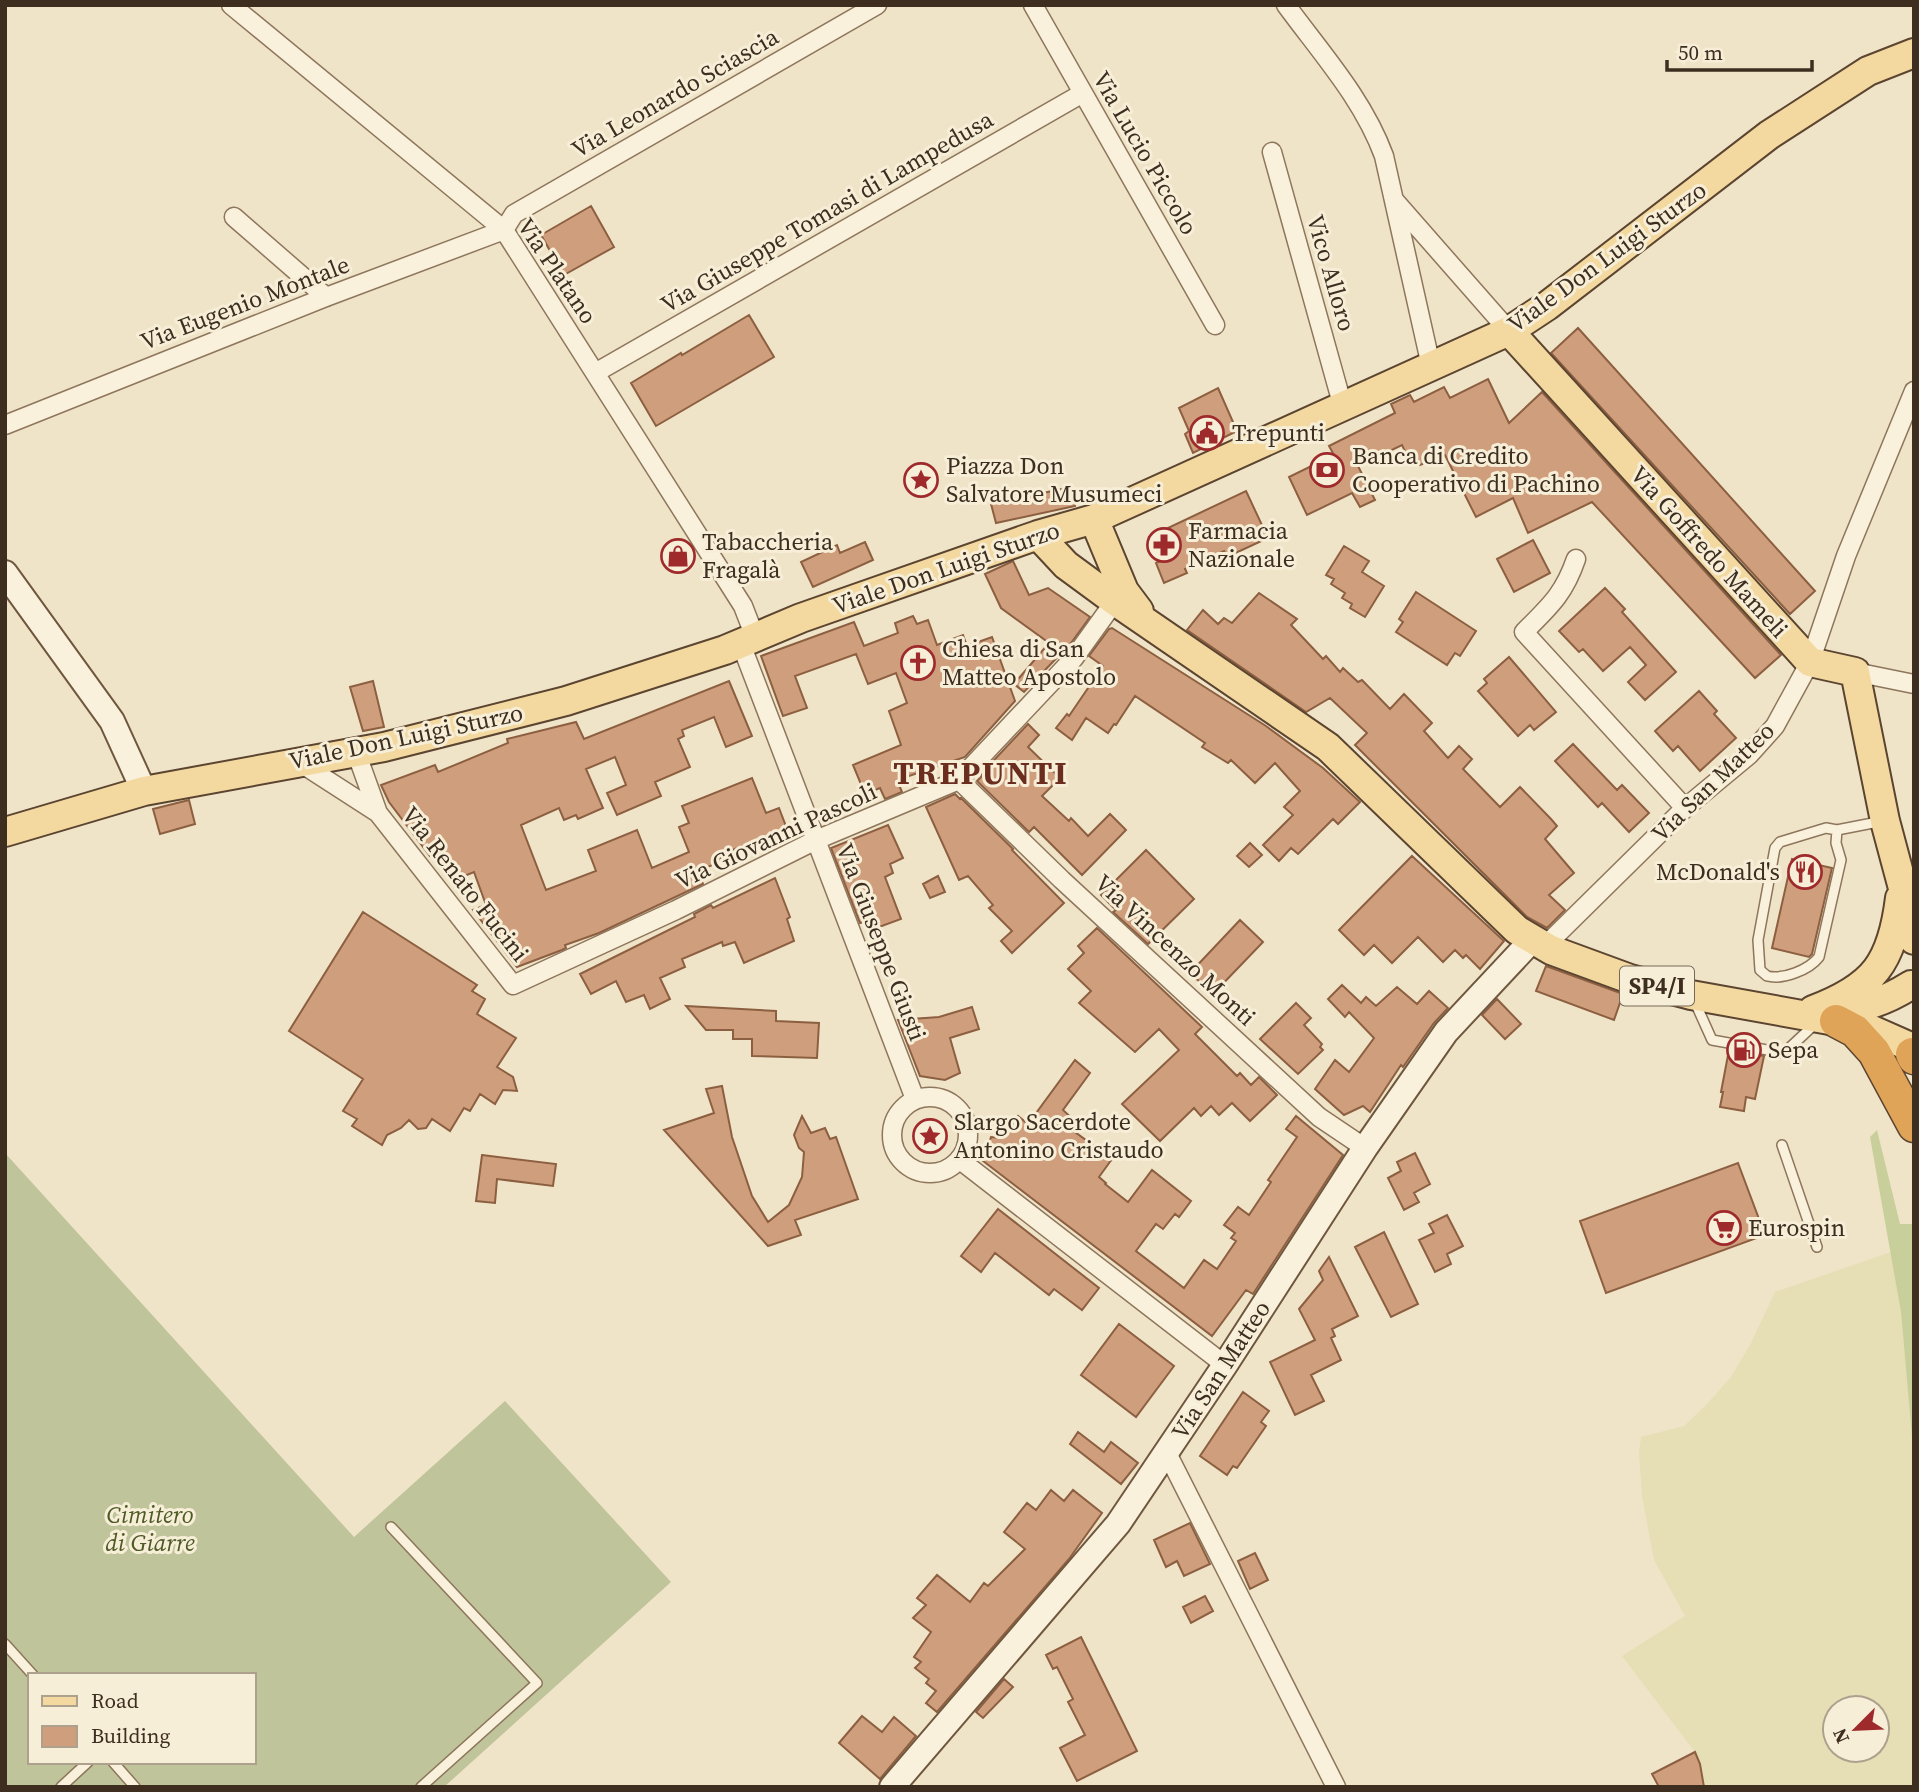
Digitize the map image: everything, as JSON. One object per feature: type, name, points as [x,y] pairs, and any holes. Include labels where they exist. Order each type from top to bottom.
[{"type":"highway","points":[[1823,1017],[1855,1031],[1874,1052],[1914,1126]]},
{"type":"main road","name":"Viale Don Luigi Sturzo","points":[[5,831],[144,791],[356,752],[566,701],[643,678],[748,641],[802,618],[1038,535],[1094,519],[1509,331],[1547,306],[1791,120],[1868,71],[1914,53]]},
{"type":"main road","name":"Via Goffredo Mameli","points":[[1509,331],[1810,662]]},
{"type":"main road","points":[[1094,519],[1124,591],[1145,619]]},
{"type":"main road","points":[[1038,535],[1066,565],[1115,601],[1145,619],[1328,747],[1517,930],[1538,943]]},
{"type":"main road","points":[[1810,662],[1855,672],[1885,821],[1903,878],[1914,940]]},
{"type":"main road","points":[[1823,1017],[1880,967],[1893,939],[1903,878]]},
{"type":"main road","name":"SP4/I","points":[[1538,943],[1630,979],[1691,995],[1823,1017]]},
{"type":"main road","points":[[1823,1017],[1884,1001],[1913,980]]},
{"type":"main road","points":[[1911,1053],[1901,1030],[1900,1014],[1903,999],[1913,980]]},
{"type":"main road","points":[[1823,1017],[1872,1029],[1911,1053]]},
{"type":"street","name":"Via Platano","points":[[231,5],[504,230],[743,606],[748,641]]},
{"type":"street","name":"Via Leonardo Sciascia","points":[[504,230],[514,214],[877,5]]},
{"type":"street","name":"Via Lucio Piccolo","points":[[1033,5],[1215,325]]},
{"type":"street","points":[[1286,5],[1357,100],[1373,127],[1384,156],[1432,366]]},
{"type":"street","name":"Via Giuseppe Tomasi di Lampedusa","points":[[595,373],[1083,93]]},
{"type":"street","name":"Vico Alloro","points":[[1272,152],[1343,407]]},
{"type":"street","points":[[1392,197],[1509,331]]},
{"type":"street","points":[[234,217],[326,297]]},
{"type":"street","name":"Via Eugenio Montale","points":[[5,425],[326,297],[504,230]]},
{"type":"street","name":"Via San Matteo","points":[[892,1787],[1118,1524],[1225,1365],[1365,1148],[1446,1032],[1685,808],[1749,755],[1775,726],[1810,662],[1846,556],[1914,391]]},
{"type":"street","points":[[1576,559],[1569,581],[1558,598],[1524,632],[1685,808]]},
{"type":"street","points":[[5,573],[112,721],[144,791]]},
{"type":"street","name":"Via Giovanni Pascoli","points":[[513,985],[676,911],[816,841],[959,780],[1074,657],[1115,601]]},
{"type":"street","name":"Via Giuseppe Giusti","points":[[748,641],[816,841],[915,1100]]},
{"type":"street","points":[[1855,672],[1914,684]]},
{"type":"street","name":"Via Renato Fucini","points":[[356,752],[378,813],[513,985]]},
{"type":"street","name":"Via Renato Fucini","points":[[299,762],[378,813]]},
{"type":"street","name":"Via Vincenzo Monti","points":[[959,780],[1062,880],[1319,1117],[1365,1148]]},
{"type":"street","points":[[925,1097],[945,1100],[961,1112],[968,1131],[965,1151],[960,1160],[934,1174],[915,1171],[899,1158],[894,1150],[891,1130],[900,1111],[915,1100],[925,1097]]},
{"type":"street","points":[[960,1160],[1225,1365]]},
{"type":"street","points":[[1167,1453],[1336,1787]]},
{"type":"lane","points":[[1837,830],[1836,843],[1841,860],[1819,957],[1811,965],[1784,976],[1767,976],[1760,970],[1758,940],[1774,848],[1780,842],[1826,828],[1837,830],[1885,821]]},
{"type":"lane","points":[[1691,995],[1712,1040],[1784,1053],[1823,1017]]},
{"type":"lane","points":[[1782,1145],[1817,1247]]},
{"type":"lane","points":[[391,1527],[537,1683],[421,1787]]},
{"type":"lane","points":[[5,1644],[31,1673]]},
{"type":"lane","points":[[61,1787],[87,1764]]},
{"type":"lane","points":[[115,1764],[135,1787]]},
{"type":"shaded area","points":[[1891,1252],[1901,1312],[1914,1460],[1914,1787],[1704,1787],[1695,1752],[1622,1656],[1685,1616],[1654,1560],[1642,1496],[1639,1452],[1641,1437],[1684,1426],[1731,1377],[1751,1343],[1775,1292]]},
{"type":"green space","points":[[1877,1130],[1900,1224],[1914,1224],[1914,1460],[1901,1312],[1870,1137]]},
{"type":"green space","name":"Cimitero di Giarre","points":[[5,1153],[354,1537],[505,1401],[671,1582],[444,1787],[5,1787]]},
{"type":"building","points":[[591,206],[614,247],[564,275],[541,235]]},
{"type":"building","points":[[749,315],[774,357],[656,426],[631,383]]},
{"type":"building","points":[[1578,328],[1815,591],[1790,614],[1551,353]]},
{"type":"building","points":[[1488,379],[1509,423],[1542,392],[1781,655],[1755,678],[1592,502],[1528,533],[1513,498],[1476,517],[1445,455],[1420,465],[1418,460],[1411,464],[1402,445],[1358,466],[1375,500],[1360,507],[1352,493],[1307,515],[1289,477],[1334,455],[1329,446],[1395,413],[1391,404],[1410,395],[1414,402],[1444,387],[1450,398]]},
{"type":"building","points":[[1218,388],[1237,431],[1193,453],[1185,434],[1189,431],[1179,408]]},
{"type":"building","points":[[1071,487],[1075,506],[996,523],[991,504]]},
{"type":"building","points":[[1246,491],[1268,538],[1227,557],[1224,551],[1185,569],[1187,573],[1164,583],[1156,563],[1160,561],[1149,537]]},
{"type":"building","points":[[1533,540],[1550,573],[1514,592],[1497,559]]},
{"type":"building","points":[[865,542],[873,560],[813,587],[801,562],[837,545],[840,553]]},
{"type":"building","points":[[1344,546],[1369,561],[1362,572],[1384,586],[1365,617],[1350,608],[1352,604],[1342,598],[1345,593],[1331,584],[1334,579],[1326,575]]},
{"type":"building","points":[[1013,561],[1029,595],[1048,588],[1090,617],[1071,643],[1024,692],[1014,684],[1049,643],[1001,608],[985,574]]},
{"type":"building","points":[[1605,588],[1625,609],[1622,612],[1676,672],[1645,700],[1628,682],[1646,665],[1630,647],[1603,671],[1583,649],[1579,652],[1559,631]]},
{"type":"building","points":[[1416,592],[1476,631],[1460,656],[1455,653],[1447,665],[1396,632],[1403,622],[1399,619]]},
{"type":"building","points":[[1259,593],[1297,619],[1291,625],[1323,659],[1326,656],[1340,672],[1343,668],[1358,682],[1362,680],[1390,709],[1404,694],[1432,723],[1424,731],[1448,758],[1459,746],[1472,759],[1463,769],[1500,807],[1520,787],[1551,819],[1557,826],[1545,839],[1574,873],[1549,895],[1565,910],[1547,928],[1527,917],[1355,745],[1367,733],[1330,698],[1306,712],[1187,630],[1203,610],[1218,624],[1224,618],[1232,623]]},
{"type":"building","points":[[913,616],[917,624],[928,620],[937,645],[963,635],[967,646],[992,637],[1015,701],[965,757],[897,780],[902,792],[885,799],[880,788],[865,794],[853,765],[901,745],[889,711],[907,703],[896,673],[868,684],[856,654],[795,676],[807,708],[783,716],[761,656],[854,622],[864,646],[898,633],[895,623]]},
{"type":"building","points":[[1112,628],[1266,726],[1323,768],[1360,802],[1338,824],[1333,819],[1298,854],[1291,848],[1279,861],[1263,845],[1293,815],[1284,807],[1300,791],[1275,763],[1255,783],[1231,760],[1228,763],[1202,747],[1205,743],[1135,696],[1108,733],[1086,718],[1072,740],[1056,728],[1067,714],[1069,716],[1103,666],[1089,656]]},
{"type":"building","points":[[1509,657],[1556,712],[1534,730],[1530,725],[1518,736],[1478,691],[1487,683],[1484,679]]},
{"type":"building","points":[[373,681],[384,727],[363,731],[350,687]]},
{"type":"building","points":[[729,681],[752,736],[726,747],[714,717],[682,730],[684,736],[678,739],[690,767],[655,782],[661,796],[617,815],[607,793],[626,785],[615,757],[586,769],[603,808],[578,819],[576,815],[564,820],[559,808],[521,825],[546,890],[596,871],[588,850],[637,830],[652,868],[689,852],[679,827],[689,823],[682,806],[752,778],[766,813],[779,808],[787,829],[719,855],[722,861],[698,871],[703,884],[599,933],[565,945],[566,948],[562,950],[517,967],[473,910],[486,905],[474,872],[452,881],[441,852],[430,856],[389,802],[381,785],[435,765],[438,772],[508,743],[507,739],[576,722],[584,739]]},
{"type":"building","points":[[1699,691],[1717,711],[1714,714],[1736,738],[1700,771],[1678,746],[1673,751],[1655,731]]},
{"type":"building","points":[[1028,724],[1039,735],[1028,747],[1060,778],[1042,796],[1069,821],[1071,818],[1088,836],[1110,814],[1126,830],[1082,875],[1034,827],[1029,832],[977,781]]},
{"type":"building","points":[[1573,744],[1617,790],[1622,785],[1649,813],[1629,832],[1602,803],[1598,807],[1555,761]]},
{"type":"building","points":[[955,794],[1013,849],[1064,903],[1012,953],[1001,941],[1012,931],[989,908],[993,905],[968,876],[959,880],[926,807]]},
{"type":"building","points":[[189,800],[195,824],[160,834],[153,809]]},
{"type":"building","points":[[888,825],[903,858],[890,864],[893,873],[885,877],[901,919],[871,930],[868,921],[860,923],[831,848]]},
{"type":"building","points":[[1250,843],[1262,855],[1249,867],[1237,856]]},
{"type":"building","points":[[1146,850],[1194,899],[1148,944],[1113,912],[1116,910],[1101,895]]},
{"type":"building","points":[[1412,856],[1504,941],[1480,969],[1466,955],[1463,958],[1455,950],[1443,962],[1418,937],[1392,963],[1374,945],[1364,955],[1339,930]]},
{"type":"building","points":[[1792,859],[1832,868],[1812,954],[1809,957],[1772,948]]},
{"type":"building","points":[[938,876],[945,892],[930,898],[923,884]]},
{"type":"building","points":[[775,878],[790,917],[787,919],[794,941],[744,963],[735,942],[723,946],[722,942],[682,959],[685,967],[660,978],[670,999],[650,1009],[644,995],[626,1002],[616,981],[591,994],[580,974],[695,917],[694,914],[711,905],[713,908]]},
{"type":"building","points":[[363,912],[477,985],[472,991],[485,999],[477,1014],[516,1038],[497,1067],[513,1077],[517,1091],[503,1090],[495,1104],[480,1094],[470,1111],[464,1108],[450,1131],[432,1119],[426,1128],[418,1129],[409,1120],[401,1128],[387,1135],[382,1145],[352,1126],[357,1119],[343,1111],[363,1079],[289,1031]]},
{"type":"building","points":[[1240,920],[1263,942],[1213,994],[1190,973]]},
{"type":"building","points":[[1097,928],[1202,1027],[1195,1034],[1237,1076],[1240,1073],[1251,1085],[1259,1077],[1277,1095],[1250,1121],[1232,1103],[1219,1115],[1211,1106],[1201,1116],[1194,1108],[1160,1141],[1122,1104],[1179,1050],[1159,1029],[1135,1052],[1079,1003],[1091,991],[1068,969],[1084,953],[1078,946]]},
{"type":"building","points":[[1546,966],[1623,994],[1614,1020],[1536,991]]},
{"type":"building","points":[[1342,985],[1361,1003],[1366,997],[1376,1006],[1397,987],[1417,1004],[1429,991],[1448,1008],[1403,1067],[1401,1065],[1370,1112],[1363,1106],[1344,1115],[1315,1089],[1335,1060],[1349,1072],[1374,1038],[1349,1012],[1345,1017],[1328,999]]},
{"type":"building","points":[[1497,999],[1521,1024],[1505,1039],[1482,1015]]},
{"type":"building","points":[[1296,1003],[1311,1018],[1304,1025],[1322,1044],[1320,1047],[1323,1050],[1298,1074],[1260,1039]]},
{"type":"building","points":[[686,1006],[776,1011],[776,1021],[819,1023],[817,1058],[752,1056],[752,1039],[733,1039],[733,1030],[706,1030]]},
{"type":"building","points":[[972,1007],[979,1029],[950,1038],[960,1073],[945,1080],[920,1076],[898,1020],[939,1017]]},
{"type":"building","points":[[1729,1050],[1764,1056],[1755,1099],[1746,1097],[1744,1111],[1720,1107]]},
{"type":"building","points":[[1075,1060],[1090,1073],[1063,1110],[1080,1126],[1075,1132],[1112,1159],[1099,1177],[1128,1202],[1152,1170],[1191,1201],[1179,1217],[1175,1214],[1163,1229],[1156,1224],[1136,1251],[1184,1288],[1204,1260],[1217,1269],[1236,1241],[1231,1238],[1235,1233],[1224,1225],[1238,1207],[1249,1215],[1271,1182],[1268,1180],[1297,1137],[1286,1129],[1296,1116],[1343,1155],[1253,1294],[1246,1290],[1212,1336],[983,1161],[991,1137],[1001,1138],[1018,1116],[1028,1124]]},
{"type":"building","points":[[722,1086],[732,1137],[752,1196],[768,1222],[789,1205],[802,1177],[804,1152],[799,1148],[794,1135],[802,1116],[811,1133],[825,1128],[830,1139],[836,1137],[858,1199],[795,1220],[801,1235],[768,1246],[664,1130],[714,1113],[706,1089]]},
{"type":"building","points":[[1415,1153],[1430,1184],[1414,1193],[1419,1202],[1404,1210],[1388,1178],[1401,1171],[1397,1162]]},
{"type":"building","points":[[482,1155],[556,1164],[553,1186],[497,1179],[495,1203],[476,1201]]},
{"type":"building","points":[[1738,1163],[1765,1235],[1606,1293],[1580,1221]]},
{"type":"building","points":[[998,1209],[1099,1288],[1082,1310],[1054,1289],[1049,1295],[995,1253],[981,1272],[961,1256]]},
{"type":"building","points":[[1447,1215],[1463,1246],[1447,1254],[1451,1264],[1435,1272],[1419,1240],[1434,1233],[1429,1224]]},
{"type":"building","points":[[1384,1232],[1418,1304],[1391,1317],[1355,1247]]},
{"type":"building","points":[[1329,1257],[1358,1316],[1332,1329],[1335,1336],[1331,1338],[1341,1360],[1311,1375],[1324,1401],[1295,1415],[1270,1362],[1315,1340],[1299,1309],[1323,1280],[1319,1271]]},
{"type":"building","points":[[1119,1324],[1174,1366],[1136,1417],[1081,1375]]},
{"type":"building","points":[[1243,1392],[1269,1411],[1261,1422],[1266,1426],[1237,1468],[1233,1466],[1227,1475],[1200,1456]]},
{"type":"building","points":[[1078,1432],[1104,1452],[1111,1442],[1138,1463],[1121,1484],[1070,1444]]},
{"type":"building","points":[[1051,1490],[1064,1501],[1073,1490],[1102,1513],[1069,1559],[937,1712],[926,1703],[936,1691],[926,1683],[929,1679],[915,1668],[921,1662],[914,1657],[931,1632],[913,1618],[926,1605],[917,1598],[937,1575],[970,1602],[984,1583],[988,1586],[1025,1549],[1004,1532],[1027,1503],[1036,1510]]},
{"type":"building","points":[[1190,1523],[1210,1564],[1184,1576],[1177,1561],[1166,1567],[1154,1540]]},
{"type":"building","points":[[1255,1553],[1268,1580],[1250,1589],[1238,1561]]},
{"type":"building","points":[[1205,1596],[1213,1611],[1191,1623],[1183,1607]]},
{"type":"building","points":[[1081,1637],[1137,1751],[1077,1781],[1060,1748],[1085,1735],[1068,1702],[1073,1699],[1057,1667],[1053,1669],[1046,1655]]},
{"type":"building","points":[[1004,1679],[1013,1687],[983,1718],[976,1712]]},
{"type":"building","points":[[862,1716],[882,1732],[894,1717],[916,1736],[880,1779],[839,1743]]},
{"type":"building","points":[[1695,1752],[1704,1787],[1659,1787],[1652,1774]]},
{"type":"place","name":"Trepunti","points":[[1207,433]]},
{"type":"place","name":"Banca di Credito Cooperativo di Pachino","points":[[1327,470]]},
{"type":"place","name":"Piazza Don Salvatore Musumeci","points":[[921,480]]},
{"type":"place","name":"Farmacia Nazionale","points":[[1164,545]]},
{"type":"place","name":"Tabaccheria Fragalà","points":[[678,556]]},
{"type":"place","name":"Chiesa di San Matteo Apostolo","points":[[918,663]]},
{"type":"place","name":"McDonald's","points":[[1805,872]]},
{"type":"place","name":"Sepa","points":[[1744,1050]]},
{"type":"place","name":"Slargo Sacerdote Antonino Cristaudo","points":[[930,1136]]},
{"type":"place","name":"Eurospin","points":[[1724,1228]]},
{"type":"district","name":"TREPUNTI","points":[[981,773]]}]
